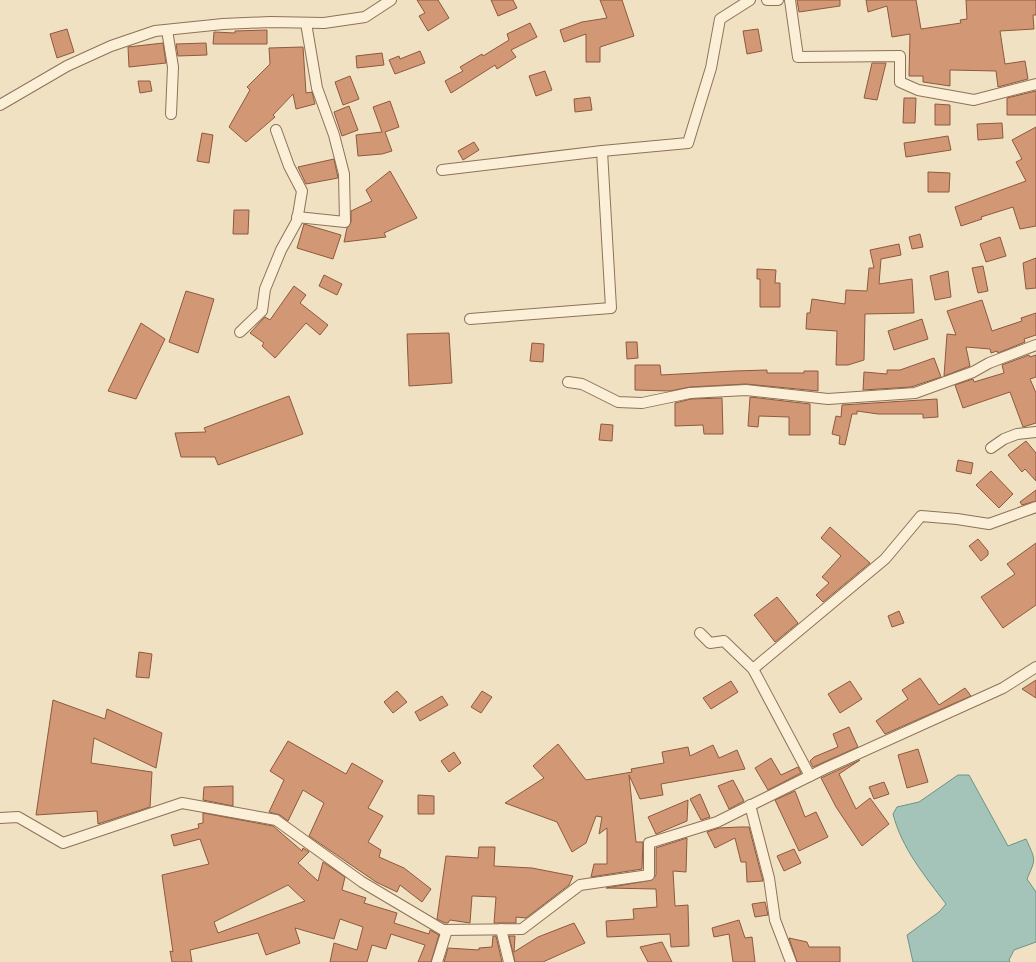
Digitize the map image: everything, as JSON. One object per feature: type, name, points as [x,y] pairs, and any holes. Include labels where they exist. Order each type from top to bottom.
[{"type":"street","points":[[0,105],[67,66],[111,46],[155,31],[223,24],[324,23],[365,17],[391,0]]},
{"type":"street","points":[[442,170],[602,151],[688,143],[711,68],[720,19],[750,0]]},
{"type":"street","points":[[767,0],[778,0]]},
{"type":"street","points":[[790,0],[798,57],[900,56],[900,82],[918,90],[974,100],[1036,84]]},
{"type":"street","points":[[297,217],[345,222],[344,174],[334,135],[317,88],[306,23]]},
{"type":"street","points":[[167,30],[173,67],[171,114]]},
{"type":"street","points":[[240,332],[262,311],[265,290],[297,217],[302,191],[289,166],[276,130]]},
{"type":"street","points":[[470,319],[611,308],[602,151]]},
{"type":"street","points":[[568,382],[582,384],[618,402],[642,403],[690,393],[746,390],[828,399],[915,393],[973,372],[988,363],[1036,345]]},
{"type":"street","points":[[991,448],[1004,439],[1017,434],[1036,432]]},
{"type":"street","points":[[753,669],[885,558],[921,516],[990,524],[1036,507]]},
{"type":"street","points":[[700,633],[710,643],[724,641],[753,669],[810,776]]},
{"type":"street","points":[[0,818],[18,817],[63,843],[182,803],[276,820],[362,882],[443,930],[522,929],[580,885],[649,875],[649,843],[717,822],[810,776],[1003,688],[1036,667]]},
{"type":"street","points":[[750,805],[769,878],[775,920],[791,962]]},
{"type":"street","points":[[501,929],[509,962]]},
{"type":"street","points":[[437,962],[447,930]]},
{"type":"water","points":[[958,775],[969,775],[1008,846],[1026,839],[1034,859],[1027,879],[1036,892],[1036,942],[1014,950],[1009,960],[1010,962],[913,962],[907,935],[939,912],[946,904],[915,862],[902,839],[893,814],[897,807],[919,802]]},
{"type":"building","points":[[417,0],[438,0],[449,18],[428,31],[419,16],[425,13]]},
{"type":"building","points":[[491,0],[513,0],[517,8],[498,16]]},
{"type":"building","points":[[600,0],[622,0],[634,36],[600,47],[600,62],[586,62],[586,34],[564,42],[560,30],[582,22],[607,18]]},
{"type":"building","points":[[797,0],[840,0],[840,6],[799,12]]},
{"type":"building","points":[[866,0],[916,0],[921,29],[961,23],[960,20],[967,19],[966,0],[1036,0],[1036,15],[1033,15],[1034,29],[1000,31],[1005,64],[1025,61],[1028,79],[998,87],[996,71],[950,70],[950,86],[923,82],[923,76],[909,76],[910,34],[892,37],[887,6],[868,12]]},
{"type":"building","points":[[530,23],[537,37],[511,50],[516,57],[497,69],[495,65],[451,93],[445,81],[463,71],[460,67],[482,54],[483,56],[509,40],[507,34]]},
{"type":"building","points":[[67,29],[74,52],[57,58],[50,34]]},
{"type":"building","points":[[758,29],[762,51],[747,54],[743,31]]},
{"type":"building","points":[[267,30],[267,44],[213,44],[214,32],[235,33],[235,31]]},
{"type":"building","points":[[163,43],[166,63],[129,67],[128,47]]},
{"type":"building","points":[[206,43],[207,55],[178,56],[176,44]]},
{"type":"building","points":[[303,47],[306,93],[312,92],[315,104],[296,109],[293,94],[273,115],[275,117],[246,142],[229,127],[250,90],[247,87],[270,64],[269,48]]},
{"type":"building","points":[[420,51],[425,63],[395,74],[389,60],[399,56],[400,59]]},
{"type":"building","points":[[382,53],[384,65],[357,68],[356,56]]},
{"type":"building","points":[[872,63],[886,63],[877,100],[864,98]]},
{"type":"building","points":[[545,71],[552,90],[536,96],[529,76]]},
{"type":"building","points":[[350,76],[359,99],[343,105],[335,82]]},
{"type":"building","points":[[138,81],[150,81],[152,91],[140,93]]},
{"type":"building","points":[[1036,91],[1036,115],[1007,115],[1007,98]]},
{"type":"building","points":[[590,97],[592,110],[575,112],[574,99]]},
{"type":"building","points":[[904,98],[916,98],[915,123],[903,123]]},
{"type":"building","points":[[390,101],[399,127],[385,132],[392,151],[382,154],[358,156],[356,135],[382,132],[373,107]]},
{"type":"building","points":[[935,104],[950,105],[950,125],[935,125]]},
{"type":"building","points":[[349,106],[358,130],[342,136],[334,112]]},
{"type":"building","points":[[1002,123],[1003,138],[978,140],[977,124]]},
{"type":"building","points":[[1036,127],[1036,226],[1020,229],[1013,207],[981,217],[982,219],[961,226],[955,207],[1026,181],[1016,162],[1022,159],[1012,140]]},
{"type":"building","points":[[202,133],[213,135],[209,163],[197,161]]},
{"type":"building","points":[[948,136],[951,150],[906,157],[904,143]]},
{"type":"building","points":[[474,142],[479,150],[463,160],[458,151]]},
{"type":"building","points":[[334,159],[338,178],[306,184],[298,167]]},
{"type":"building","points":[[390,171],[417,218],[384,233],[386,237],[344,242],[347,228],[351,222],[351,211],[372,201],[366,190]]},
{"type":"building","points":[[928,172],[950,173],[949,192],[928,192]]},
{"type":"building","points":[[234,210],[249,210],[248,234],[233,234]]},
{"type":"building","points":[[304,224],[341,235],[333,259],[297,248]]},
{"type":"building","points":[[920,234],[923,247],[912,249],[909,237]]},
{"type":"building","points":[[1000,237],[1006,256],[986,262],[980,244]]},
{"type":"building","points":[[899,244],[901,255],[881,259],[879,284],[912,279],[914,313],[865,314],[864,360],[848,365],[836,365],[837,331],[806,329],[807,313],[810,313],[812,299],[845,304],[846,290],[867,291],[869,268],[874,268],[870,250]]},
{"type":"building","points":[[1036,258],[1036,288],[1026,289],[1023,263]]},
{"type":"building","points":[[983,266],[988,291],[978,293],[972,268]]},
{"type":"building","points":[[757,269],[776,270],[775,283],[780,283],[780,307],[760,307],[760,279],[757,279]]},
{"type":"building","points":[[948,271],[951,297],[935,300],[930,276]]},
{"type":"building","points":[[324,275],[342,284],[337,295],[319,286]]},
{"type":"building","points":[[294,286],[306,295],[300,303],[328,325],[320,335],[306,323],[275,358],[262,346],[264,343],[250,333],[265,317],[270,320]]},
{"type":"building","points":[[186,291],[214,299],[198,353],[169,342]]},
{"type":"building","points":[[982,300],[992,331],[1022,321],[1021,318],[1036,313],[1036,335],[1024,339],[1025,342],[998,353],[997,351],[991,353],[990,349],[966,347],[970,366],[944,376],[947,334],[956,335],[947,311]]},
{"type":"building","points":[[922,319],[928,339],[894,350],[888,331]]},
{"type":"building","points":[[141,323],[165,339],[136,399],[108,391]]},
{"type":"building","points":[[449,333],[452,383],[409,386],[407,334]]},
{"type":"building","points":[[626,342],[637,342],[638,358],[627,359]]},
{"type":"building","points":[[532,343],[544,344],[543,362],[530,361]]},
{"type":"building","points":[[1029,355],[1030,357],[1036,355],[1036,377],[1030,379],[1036,393],[1036,423],[1023,427],[1010,392],[963,408],[955,385],[973,379],[974,382],[1004,373],[1002,365]]},
{"type":"building","points":[[934,358],[941,377],[911,387],[863,390],[864,372],[887,374],[887,370],[900,370]]},
{"type":"building","points":[[635,365],[660,365],[661,375],[767,370],[767,373],[804,373],[804,371],[818,371],[818,391],[746,384],[690,387],[670,391],[635,390]]},
{"type":"building","points":[[289,396],[303,434],[218,465],[215,457],[181,457],[175,433],[206,432],[204,428]]},
{"type":"building","points":[[750,397],[810,404],[810,435],[789,435],[789,417],[759,416],[758,427],[748,426]]},
{"type":"building","points":[[722,398],[723,434],[704,434],[703,425],[675,426],[675,403],[691,399]]},
{"type":"building","points":[[937,399],[938,417],[923,418],[923,414],[878,414],[857,411],[857,414],[852,414],[845,445],[839,444],[840,436],[832,434],[836,416],[841,417],[842,405]]},
{"type":"building","points":[[601,424],[613,425],[612,441],[599,440]]},
{"type":"building","points":[[1026,441],[1036,453],[1036,481],[1025,469],[1022,472],[1008,455]]},
{"type":"building","points":[[958,460],[973,463],[971,474],[956,471]]},
{"type":"building","points":[[991,471],[1013,494],[999,508],[976,485]]},
{"type":"building","points":[[1036,490],[1036,501],[1022,505],[1020,502]]},
{"type":"building","points":[[830,527],[870,563],[823,602],[816,595],[829,583],[822,577],[841,556],[821,538]]},
{"type":"building","points":[[978,539],[988,551],[988,555],[981,561],[969,546]]},
{"type":"building","points":[[1036,543],[1036,605],[1003,628],[981,597],[1015,574],[1007,564]]},
{"type":"building","points":[[777,597],[798,623],[775,642],[754,615]]},
{"type":"building","points":[[899,611],[904,623],[892,627],[888,616]]},
{"type":"building","points":[[139,652],[152,654],[149,678],[136,677]]},
{"type":"building","points":[[920,678],[939,705],[965,688],[971,696],[885,734],[876,721],[908,699],[902,690]]},
{"type":"building","points":[[1036,680],[1036,698],[1022,689]]},
{"type":"building","points":[[731,681],[738,692],[711,709],[703,698]]},
{"type":"building","points":[[850,681],[862,699],[840,713],[828,694]]},
{"type":"building","points":[[397,691],[407,702],[393,713],[384,702]]},
{"type":"building","points":[[482,691],[492,697],[481,713],[471,707]]},
{"type":"building","points":[[442,696],[448,705],[420,721],[415,712]]},
{"type":"building","points":[[53,700],[105,719],[107,709],[162,733],[156,768],[94,738],[91,763],[152,772],[150,807],[98,824],[97,811],[36,815]]},
{"type":"building","points":[[849,727],[858,747],[813,767],[810,761],[814,757],[838,747],[833,734]]},
{"type":"building","points":[[288,741],[346,774],[352,763],[383,781],[368,808],[383,816],[368,842],[381,850],[379,857],[404,868],[431,889],[422,902],[400,885],[397,892],[376,882],[309,836],[324,803],[303,790],[288,821],[280,815],[269,812],[284,780],[270,771]]},
{"type":"building","points":[[558,744],[586,780],[632,772],[631,769],[664,763],[662,752],[688,747],[690,756],[713,745],[719,758],[737,750],[745,769],[661,784],[663,795],[640,799],[629,775],[636,842],[643,842],[642,869],[591,877],[594,864],[607,864],[607,828],[599,834],[602,817],[596,816],[586,843],[572,852],[557,822],[505,803],[544,778],[533,766]]},
{"type":"building","points":[[918,749],[928,782],[907,788],[898,755]]},
{"type":"building","points":[[454,752],[461,763],[449,772],[441,761]]},
{"type":"building","points":[[771,758],[781,775],[798,767],[801,773],[768,790],[755,768]]},
{"type":"building","points":[[860,760],[839,774],[856,809],[870,798],[889,824],[862,846],[836,807],[821,778]]},
{"type":"building","points":[[733,780],[744,801],[729,809],[718,786]]},
{"type":"building","points":[[884,782],[889,794],[874,799],[869,787]]},
{"type":"building","points":[[233,786],[233,806],[203,800],[204,787]]},
{"type":"building","points":[[795,791],[805,817],[816,812],[828,837],[799,851],[775,800]]},
{"type":"building","points":[[700,794],[710,817],[701,820],[690,799]]},
{"type":"building","points":[[418,795],[434,796],[434,814],[418,814]]},
{"type":"building","points":[[688,800],[687,821],[656,834],[648,817]]},
{"type":"building","points":[[203,813],[273,826],[302,851],[303,848],[309,852],[298,863],[318,881],[323,862],[345,877],[342,890],[366,898],[364,903],[397,913],[394,923],[429,934],[430,930],[439,935],[431,962],[418,962],[425,945],[391,934],[386,949],[372,945],[367,962],[330,962],[334,943],[357,950],[363,927],[340,919],[334,939],[295,928],[300,943],[266,955],[258,933],[190,950],[192,962],[172,962],[170,951],[173,952],[162,875],[209,864],[200,839],[174,846],[171,835],[199,828],[198,824],[203,823]],"holes":[[[288,885],[305,901],[218,933],[214,922]]]},
{"type":"building","points":[[749,827],[763,881],[747,882],[746,862],[741,862],[735,838],[715,848],[707,832],[719,828]]},
{"type":"building","points":[[687,838],[686,872],[673,871],[675,906],[688,905],[689,946],[671,947],[670,934],[607,937],[606,921],[634,919],[633,909],[657,907],[656,889],[606,888],[652,880],[656,875],[656,848]]},
{"type":"building","points":[[479,847],[495,847],[494,866],[532,868],[573,876],[569,885],[526,918],[516,917],[516,923],[494,923],[496,897],[472,896],[470,923],[450,920],[448,923],[445,923],[437,919],[446,856],[478,858]]},
{"type":"building","points":[[794,849],[801,863],[784,871],[777,856]]},
{"type":"building","points":[[765,902],[768,915],[755,917],[752,904]]},
{"type":"building","points":[[739,920],[745,938],[752,937],[755,962],[733,962],[729,934],[714,937],[712,928]]},
{"type":"building","points":[[574,923],[585,943],[543,962],[515,962],[509,936],[515,936],[514,952],[538,937]]},
{"type":"building","points":[[493,936],[496,936],[502,962],[444,962],[448,948],[479,950],[479,948],[492,947]]},
{"type":"building","points":[[789,938],[807,942],[809,947],[840,947],[840,962],[797,962]]},
{"type":"building","points":[[662,942],[672,962],[648,962],[640,947]]}]
